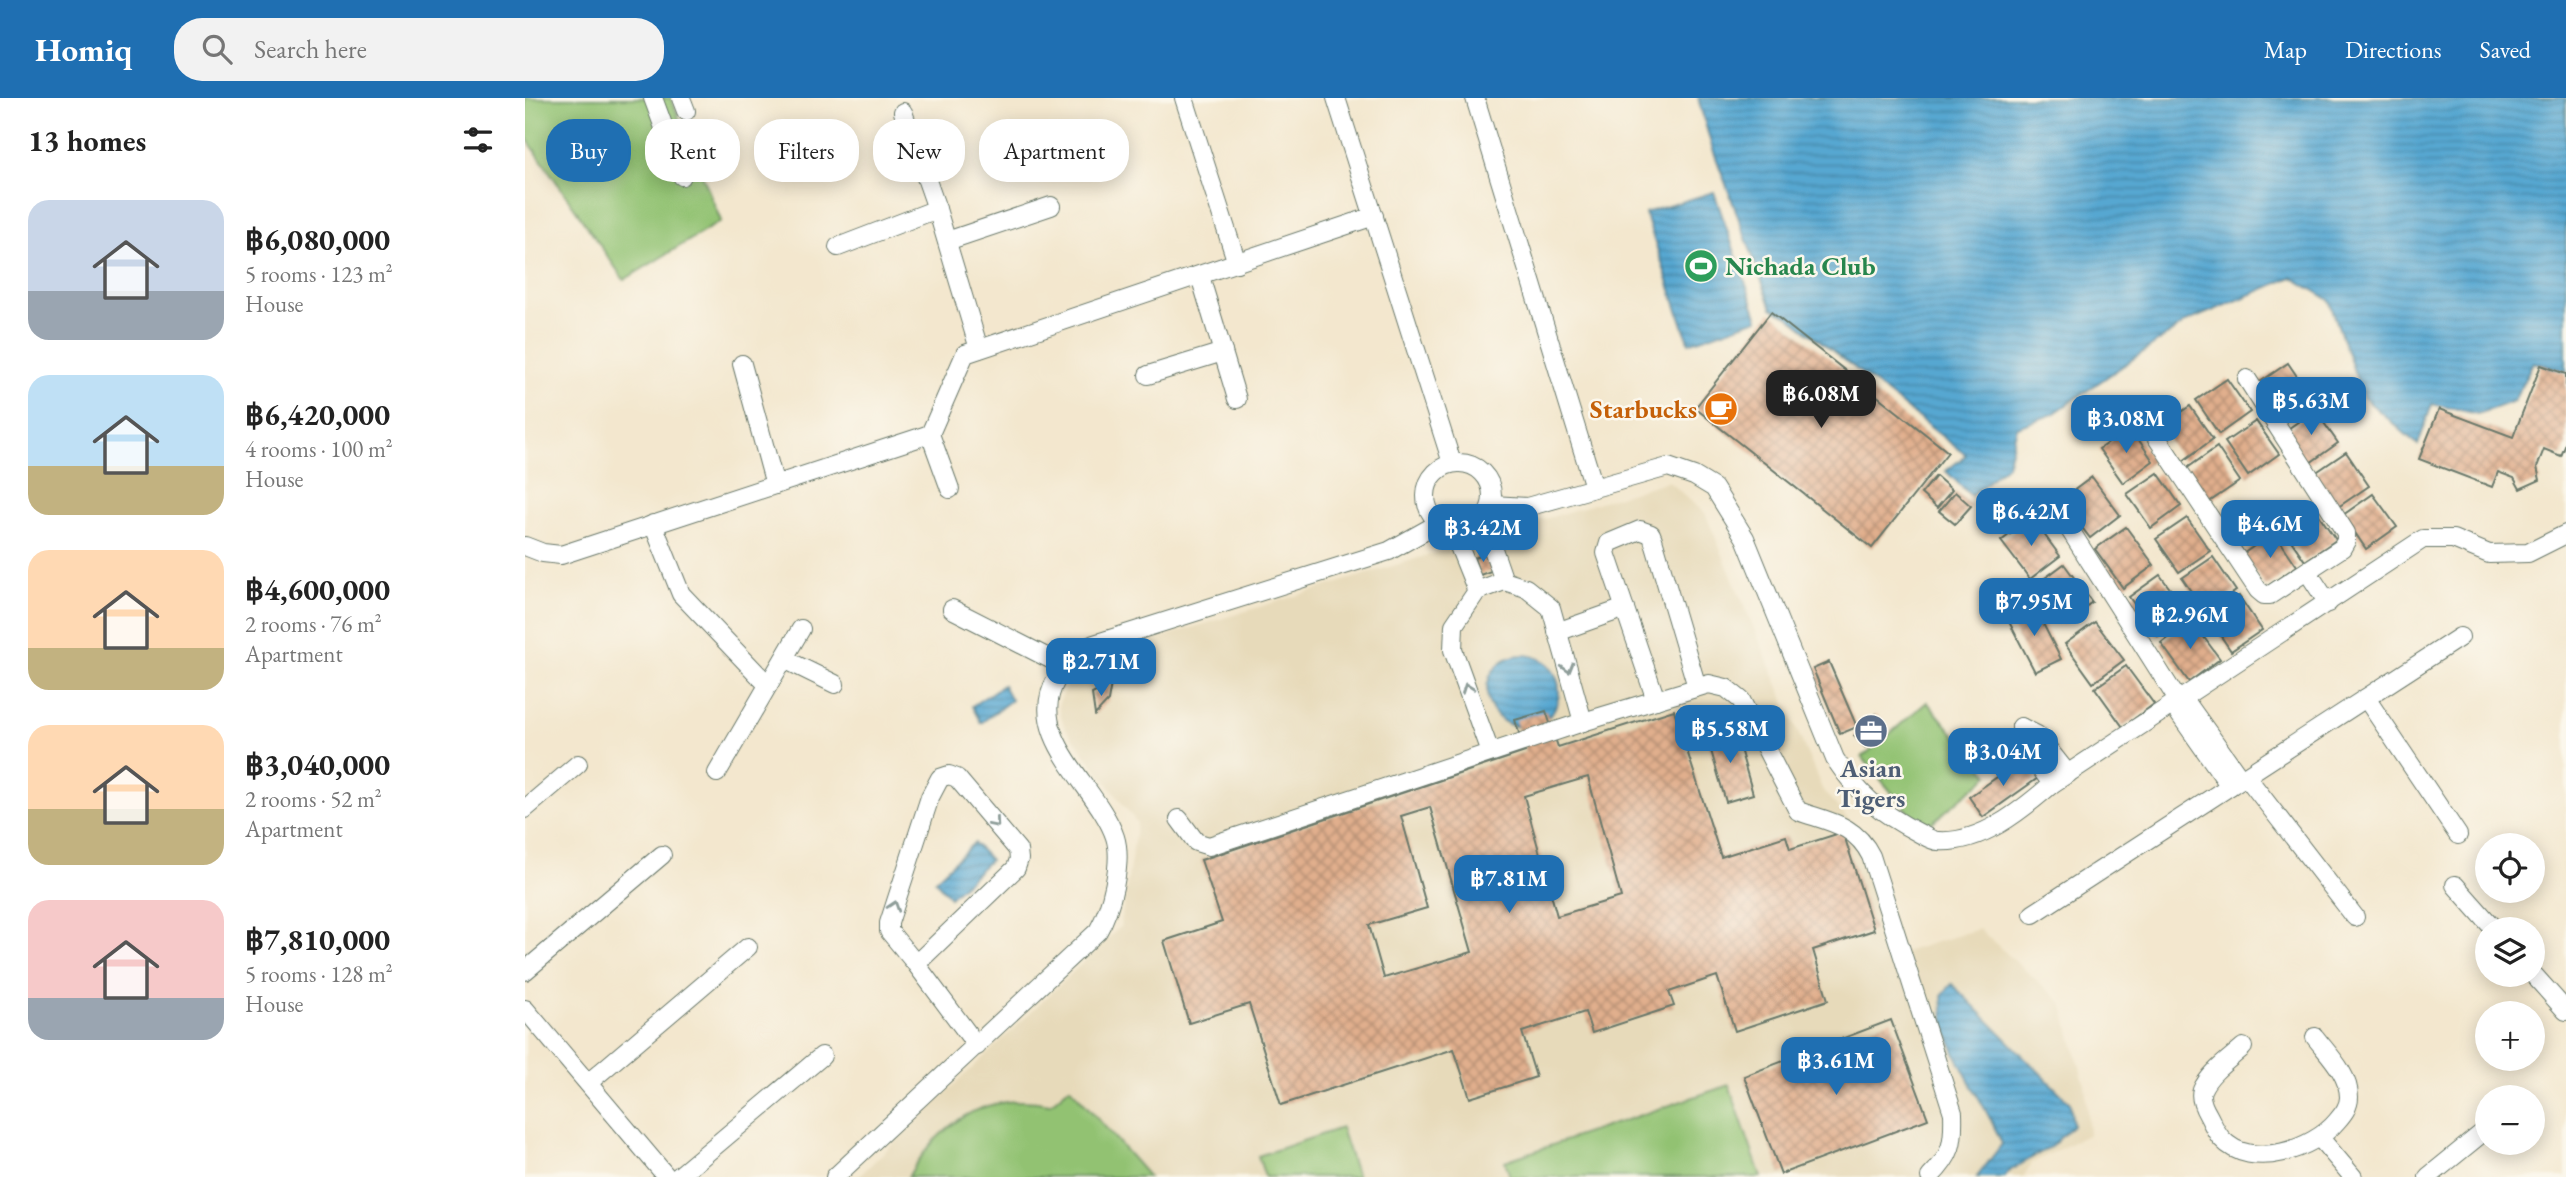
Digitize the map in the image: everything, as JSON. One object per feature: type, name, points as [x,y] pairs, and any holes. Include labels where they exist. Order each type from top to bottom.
[{"type":"street","points":[[653,98],[661,119]]},
{"type":"street","points":[[1184,98],[1237,263]]},
{"type":"street","points":[[1336,98],[1452,463]]},
{"type":"street","points":[[1475,98],[1594,487]]},
{"type":"street","points":[[903,112],[937,209],[979,349]]},
{"type":"street","points":[[947,241],[1051,206]]},
{"type":"street","points":[[838,247],[937,209]]},
{"type":"street","points":[[950,489],[930,434],[965,354],[1374,216]]},
{"type":"street","points":[[1200,276],[1237,399]]},
{"type":"street","points":[[1148,375],[1223,352]]},
{"type":"street","points":[[742,364],[775,485]]},
{"type":"street","points":[[2153,432],[2258,590],[2264,595],[2270,595],[2342,548],[2346,533],[2247,379]]},
{"type":"street","points":[[525,546],[543,554],[561,555],[930,434]]},
{"type":"street","points":[[1477,591],[1446,526],[1428,508],[1426,496],[1430,479],[1438,470],[1452,463],[1466,463],[1477,467],[1484,473],[1492,488],[1487,512],[1495,557],[1504,581]]},
{"type":"street","points":[[835,1177],[1098,931],[1105,918],[1117,863],[1116,841],[1108,820],[1050,730],[1049,708],[1052,687],[1064,666],[1078,652],[1094,644],[1389,551],[1446,526],[1467,528],[1487,512],[1527,507],[1668,467],[1695,477],[1714,488],[1745,538],[1835,759],[1854,787],[1891,818],[1937,842],[1980,835],[2027,806],[2052,784],[2423,539],[2453,539],[2489,554],[2528,553],[2566,534]]},
{"type":"street","points":[[2056,508],[2179,702],[2239,780],[2355,917]]},
{"type":"street","points":[[653,524],[681,594],[768,685]]},
{"type":"street","points":[[1656,700],[1606,553],[1613,540],[1640,530],[1646,531],[1653,539],[1697,687]]},
{"type":"street","points":[[2307,571],[2328,603]]},
{"type":"street","points":[[1490,752],[1453,650],[1454,625],[1477,591],[1504,581],[1526,588],[1551,608],[1583,722]]},
{"type":"street","points":[[1557,632],[1625,608]]},
{"type":"street","points":[[952,609],[1064,666]]},
{"type":"street","points":[[717,773],[801,629]]},
{"type":"street","points":[[2033,915],[2460,636]]},
{"type":"street","points":[[784,659],[835,684]]},
{"type":"street","points":[[1179,819],[1196,842],[1209,846],[1490,752],[1697,687],[1709,684],[1727,688],[1741,700],[1798,811],[1852,830],[1871,856],[1953,1113],[1954,1141],[1945,1163],[1930,1177]]},
{"type":"street","points":[[2365,698],[2458,835]]},
{"type":"street","points":[[2052,784],[2024,745],[2021,727],[2037,735],[2068,774]]},
{"type":"street","points":[[525,809],[578,764]]},
{"type":"street","points":[[916,964],[1016,868],[1020,859],[1018,849],[957,778],[949,775],[940,778],[930,797],[889,923],[889,931],[977,1046]]},
{"type":"street","points":[[525,971],[662,855]]},
{"type":"street","points":[[2455,886],[2483,917]]},
{"type":"street","points":[[588,1083],[748,947]]},
{"type":"street","points":[[2545,987],[2566,1011]]},
{"type":"street","points":[[525,1009],[667,1177]]},
{"type":"street","points":[[2243,1047],[2210,1079],[2202,1090],[2201,1098],[2222,1139],[2233,1147],[2249,1153],[2281,1153],[2320,1138],[2346,1110],[2349,1098],[2347,1084],[2339,1068],[2315,1037]]},
{"type":"street","points":[[678,1177],[822,1056]]},
{"type":"street","points":[[2320,1138],[2353,1177]]},
{"type":"street","points":[[2428,1177],[2475,1139]]},
{"type":"shaded area","points":[[1668,481],[1705,513],[1823,791],[1863,835],[1904,952],[1979,929],[2062,1003],[2085,1085],[2089,1134],[2032,1163],[2023,1177],[858,1177],[1120,927],[1137,823],[1064,726],[1058,705],[1069,680],[1088,660]]},
{"type":"green space","points":[[525,98],[671,98],[680,119],[645,119],[645,182],[705,182],[721,221],[624,280],[557,182],[631,182],[631,119],[546,119],[546,167],[525,136]]},
{"type":"green space","points":[[1927,702],[1989,775],[1923,830],[1862,757]]},
{"type":"green space","points":[[1729,1085],[1761,1177],[1510,1177],[1505,1161]]},
{"type":"green space","points":[[1070,1087],[1149,1177],[908,1177],[935,1141],[950,1126],[967,1115],[1005,1102],[1050,1104]]},
{"type":"green space","points":[[1341,1128],[1357,1177],[1265,1177],[1258,1156]]},
{"type":"water","points":[[1698,98],[2566,98],[2566,371],[2533,362],[2514,401],[2478,414],[2432,404],[2418,445],[2363,397],[2329,300],[2292,277],[2188,321],[2053,414],[2017,427],[2007,465],[1971,496],[1946,471],[1966,455],[1788,316],[1772,308],[1711,144]]},
{"type":"water","name":"Nichada Club","points":[[1714,192],[1758,319],[1689,343],[1645,213]]},
{"type":"water","points":[[1523,655],[1543,661],[1553,671],[1559,691],[1553,711],[1543,721],[1523,727],[1503,721],[1493,711],[1487,691],[1493,671],[1503,661]]},
{"type":"water","points":[[1003,685],[1011,700],[981,723],[972,706]]},
{"type":"water","points":[[974,843],[990,860],[950,897],[935,880]]},
{"type":"water","points":[[1952,984],[2070,1103],[2073,1125],[2052,1146],[2009,1171],[2004,1177],[1977,1177],[2002,1144],[1958,1058],[1946,1028],[1942,995]]},
{"type":"building","points":[[1771,312],[1948,452],[1872,548],[1695,408]]},
{"type":"building","points":[[2288,363],[2311,397],[2280,418],[2257,384]]},
{"type":"building","points":[[2541,365],[2566,374],[2566,444],[2561,456],[2544,449],[2537,467],[2540,480],[2520,489],[2514,478],[2498,472],[2492,487],[2419,459],[2439,409],[2513,437]]},
{"type":"building","points":[[2227,379],[2250,412],[2219,434],[2196,400]]},
{"type":"building","points":[[2190,406],[2213,439],[2183,461],[2159,427]]},
{"type":"building","points":[[2315,410],[2338,443],[2307,465],[2285,431]]},
{"type":"building","points":[[2256,421],[2279,454],[2248,476],[2225,442]]},
{"type":"building","points":[[2130,427],[2153,461],[2123,483],[2099,449]]},
{"type":"building","points":[[2217,447],[2240,481],[2209,502],[2186,469]]},
{"type":"building","points":[[2346,452],[2369,486],[2338,507],[2315,473]]},
{"type":"building","points":[[2158,473],[2181,506],[2151,528],[2127,494]]},
{"type":"building","points":[[1936,476],[1952,490],[1937,508],[1921,494]]},
{"type":"building","points":[[2092,477],[2120,515],[2090,538],[2061,500]]},
{"type":"building","points":[[1955,492],[1971,506],[1955,524],[1939,511]]},
{"type":"building","points":[[2373,494],[2397,527],[2366,549],[2343,515]]},
{"type":"building","points":[[2313,506],[2336,540],[2305,561],[2282,527]]},
{"type":"building","points":[[2032,518],[2060,556],[2030,579],[2001,541]]},
{"type":"building","points":[[2187,518],[2210,551],[2179,572],[2156,539]]},
{"type":"building","points":[[2126,527],[2154,565],[2123,588],[2095,549]]},
{"type":"building","points":[[2274,532],[2297,566],[2266,587],[2243,554]]},
{"type":"building","points":[[1485,554],[1491,571],[1480,575],[1474,558]]},
{"type":"building","points":[[2213,557],[2236,591],[2205,612],[2182,578]]},
{"type":"building","points":[[2064,564],[2092,602],[2062,625],[2033,587]]},
{"type":"building","points":[[2160,575],[2188,613],[2158,636],[2129,597]]},
{"type":"building","points":[[2239,596],[2262,630],[2231,651],[2208,617]]},
{"type":"building","points":[[2033,604],[2061,659],[2035,672],[2007,618]]},
{"type":"building","points":[[2191,620],[2220,659],[2189,682],[2161,643]]},
{"type":"building","points":[[2095,622],[2124,660],[2093,683],[2065,644]]},
{"type":"building","points":[[1829,662],[1857,727],[1840,734],[1813,669]]},
{"type":"building","points":[[2126,666],[2154,704],[2123,727],[2095,688]]},
{"type":"building","points":[[1111,684],[1108,701],[1095,715],[1092,694]]},
{"type":"building","points":[[1674,710],[1721,857],[1786,836],[1790,849],[1843,832],[1874,930],[1813,950],[1828,1000],[1735,1031],[1717,976],[1669,992],[1674,1006],[1592,1033],[1585,1012],[1522,1032],[1536,1077],[1470,1098],[1454,1049],[1281,1105],[1249,1004],[1189,1023],[1164,941],[1222,922],[1201,860],[1525,752],[1515,720],[1546,711],[1558,747]],"holes":[[[1588,777],[1621,897],[1557,916],[1524,796]],[[1430,807],[1472,952],[1384,978],[1369,925],[1427,908],[1401,816]]]},
{"type":"building","name":"Asian Tigers","points":[[1876,714],[1887,726],[1865,747],[1854,736]]},
{"type":"building","points":[[1734,728],[1753,794],[1726,802],[1707,737]]},
{"type":"building","points":[[2024,758],[2038,778],[1983,817],[1969,797]]},
{"type":"building","points":[[1891,1020],[1928,1119],[1781,1174],[1744,1076]]},
{"type":"place","name":"Nichada Club","points":[[1701,266]]},
{"type":"place","name":"Starbucks","points":[[1721,409]]},
{"type":"place","name":"Asian Tigers","points":[[1871,731]]}]
